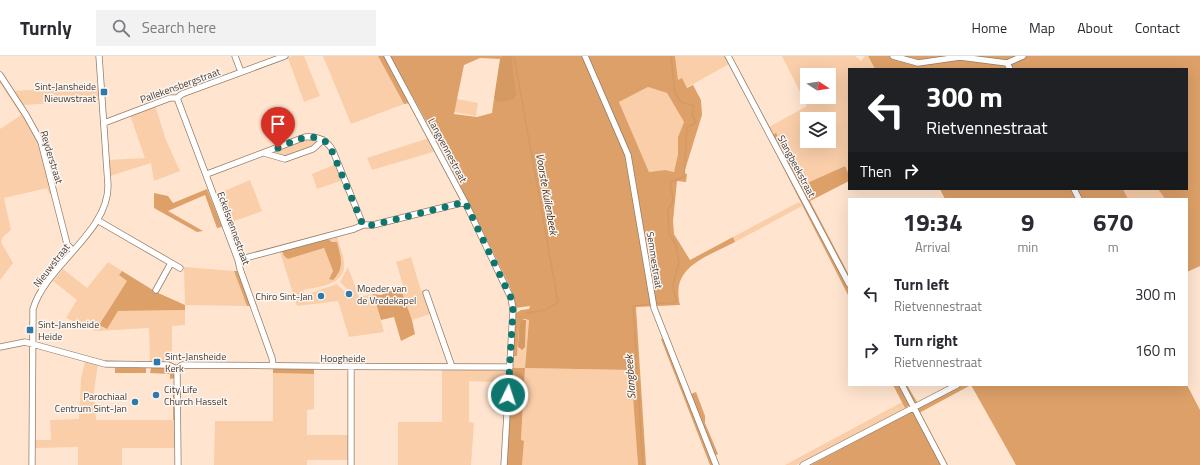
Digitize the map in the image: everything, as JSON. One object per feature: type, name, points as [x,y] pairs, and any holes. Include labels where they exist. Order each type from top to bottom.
[{"type":"street","name":"Nieuwstraat","points":[[32,465],[33,309],[36,300],[104,211],[108,194],[99,56]]},
{"type":"street","points":[[235,56],[241,72]]},
{"type":"street","name":"Pallekensbergstraat","points":[[104,123],[170,98],[177,98],[182,94],[286,56]]},
{"type":"street","name":"Langvennestraat","points":[[387,56],[465,202],[511,298],[513,310],[504,465]]},
{"type":"street","name":"Semmestraat","points":[[585,56],[628,155],[654,308],[716,465]]},
{"type":"street","name":"Slangbeekstraat","points":[[728,56],[848,282]]},
{"type":"street","points":[[893,56],[918,63],[960,58],[1007,63],[1023,56]]},
{"type":"street","points":[[1007,63],[1010,68]]},
{"type":"street","name":"Reyderstraat","points":[[0,75],[26,115],[41,142],[67,244],[73,251]]},
{"type":"street","name":"Eckelsvennestraat","points":[[177,98],[203,168],[207,174],[213,196],[238,260],[272,358],[273,365]]},
{"type":"street","points":[[207,174],[306,137],[318,137],[333,150],[363,225]]},
{"type":"street","points":[[264,153],[285,159],[313,149],[323,140]]},
{"type":"street","points":[[238,260],[354,229],[363,225],[373,225],[465,202]]},
{"type":"street","points":[[97,220],[180,268]]},
{"type":"street","points":[[156,290],[171,263]]},
{"type":"street","points":[[426,293],[452,367]]},
{"type":"street","points":[[0,347],[25,342],[105,364],[168,365],[177,369],[178,465]]},
{"type":"street","name":"Hoogheide","points":[[177,369],[182,365],[273,365],[351,368],[510,367]]},
{"type":"street","points":[[351,368],[351,465]]},
{"type":"street","points":[[903,386],[944,465]]},
{"type":"street","points":[[803,465],[954,386]]},
{"type":"shaded area","points":[[292,56],[304,56],[320,96],[304,102],[288,58]]},
{"type":"shaded area","points":[[323,56],[378,56],[404,104],[351,124]]},
{"type":"shaded area","points":[[378,56],[384,56],[410,103],[404,104]]},
{"type":"shaded area","points":[[390,56],[502,56],[500,59],[480,58],[464,65],[454,114],[477,117],[492,113],[494,98],[495,101],[513,56],[675,56],[678,80],[682,78],[687,88],[693,85],[701,100],[702,115],[684,173],[687,174],[686,182],[677,181],[673,221],[674,234],[690,260],[733,237],[735,242],[693,264],[686,272],[680,281],[678,292],[680,305],[636,307],[646,465],[638,465],[631,370],[525,368],[529,320],[524,319],[519,327],[517,356],[513,356],[516,313],[521,310],[529,309],[530,306],[515,308],[511,289],[445,155]],"holes":[[[648,87],[667,93],[684,122],[678,137],[678,154],[674,172],[665,170],[649,172],[619,102]]]},
{"type":"shaded area","points":[[502,56],[513,56],[512,62],[516,95],[514,99],[501,102],[495,101],[494,98],[500,59]]},
{"type":"shaded area","points":[[675,56],[725,56],[729,64],[686,88],[678,81]]},
{"type":"shaded area","points":[[782,56],[855,56],[861,61],[865,56],[868,56],[874,68],[848,68],[848,173],[844,166],[803,186],[776,134],[774,135],[769,127],[807,106],[806,104],[836,104],[836,68],[800,68],[800,92]]},
{"type":"shaded area","points":[[868,56],[1200,56],[1200,266],[1188,272],[1188,198],[1164,198],[1159,190],[1188,190],[1188,68],[874,68]]},
{"type":"shaded area","points":[[0,77],[39,141],[53,193],[50,195],[47,188],[4,198],[11,230],[3,237],[1,242],[13,263],[0,280],[0,129],[21,115],[0,83]]},
{"type":"shaded area","points":[[98,86],[99,100],[23,105],[13,91]]},
{"type":"shaded area","points":[[648,87],[667,93],[684,122],[678,137],[678,154],[674,172],[665,170],[649,172],[619,102]]},
{"type":"shaded area","points":[[457,99],[478,103],[476,116],[454,112]]},
{"type":"shaded area","points":[[155,105],[166,140],[180,171],[154,181],[151,163],[110,176],[108,160],[145,158],[130,115]]},
{"type":"shaded area","points":[[776,133],[803,185],[845,166],[848,173],[848,182],[810,201],[848,273],[848,295],[768,138]]},
{"type":"shaded area","points":[[310,138],[318,141],[314,147],[284,157],[272,154],[272,152]]},
{"type":"shaded area","points":[[429,138],[436,151],[372,170],[367,158]]},
{"type":"shaded area","points":[[336,164],[343,180],[317,189],[312,174]]},
{"type":"shaded area","points":[[250,180],[262,211],[226,224],[215,195]]},
{"type":"shaded area","points":[[207,189],[222,227],[217,228],[205,195],[168,211],[203,231],[197,232],[154,208],[154,193],[168,196],[173,203]]},
{"type":"shaded area","points":[[940,190],[1124,190],[1128,198],[944,198]]},
{"type":"shaded area","points":[[1124,190],[1159,190],[1164,198],[1128,198]]},
{"type":"shaded area","points":[[799,202],[802,206],[735,242],[733,237]]},
{"type":"shaded area","points":[[337,236],[344,261],[341,276],[330,284],[303,290],[305,295],[337,284],[346,293],[348,290],[340,282],[348,267],[359,297],[373,294],[384,332],[349,337],[338,301],[297,306],[280,252],[282,251],[284,256],[288,259],[324,248],[333,271],[329,278],[338,275],[332,242],[328,239]]},
{"type":"shaded area","points":[[328,239],[332,242],[337,242],[341,258],[341,267],[337,276],[333,280],[329,279],[333,271],[324,248],[288,259],[284,256],[282,251]]},
{"type":"shaded area","points":[[411,257],[421,291],[423,290],[430,314],[412,320],[400,287],[403,285],[396,262]]},
{"type":"shaded area","points":[[108,262],[122,271],[119,275],[127,281],[99,325],[106,329],[118,311],[185,310],[185,325],[172,326],[172,364],[150,363],[149,328],[96,331],[66,318],[77,300],[53,281],[63,269],[87,288]]},
{"type":"shaded area","points":[[184,267],[234,271],[247,306],[185,305]]},
{"type":"shaded area","points":[[122,271],[156,292],[185,305],[185,310],[118,311],[107,329],[99,325],[127,281],[119,275]]},
{"type":"shaded area","points":[[234,271],[237,271],[251,306],[247,306]]},
{"type":"shaded area","points":[[400,287],[412,320],[415,334],[401,341],[394,317],[381,320],[373,294],[381,295]]},
{"type":"shaded area","points":[[522,320],[526,320],[525,347],[522,350],[518,347],[519,327]]},
{"type":"shaded area","points":[[526,320],[529,320],[525,368],[512,368],[513,356],[517,356],[518,347],[520,350],[525,347]]},
{"type":"shaded area","points":[[667,337],[691,394],[696,392],[705,416],[705,423],[718,454],[714,456],[718,465],[710,465],[661,339]]},
{"type":"shaded area","points":[[85,361],[98,364],[94,391],[96,420],[176,420],[175,448],[122,448],[122,465],[78,465],[78,447],[34,448],[34,440],[51,440],[50,420],[79,419],[81,379]]},
{"type":"shaded area","points":[[115,368],[146,368],[146,373],[115,373]]},
{"type":"shaded area","points":[[151,368],[171,368],[176,374],[176,378],[170,379],[170,374],[150,373]]},
{"type":"shaded area","points":[[273,368],[314,368],[314,374],[273,373]]},
{"type":"shaded area","points":[[512,368],[525,368],[521,440],[524,441],[522,465],[507,465]]},
{"type":"shaded area","points":[[525,368],[631,370],[638,465],[522,465],[524,441],[521,441]]},
{"type":"shaded area","points":[[442,369],[505,369],[507,371],[506,383],[469,381],[469,422],[474,423],[471,465],[398,465],[398,422],[442,422]]},
{"type":"shaded area","points":[[273,373],[314,374],[314,409],[307,410],[307,435],[350,435],[350,460],[307,460],[307,465],[214,465],[215,421],[273,421]]},
{"type":"shaded area","points":[[170,385],[176,385],[176,420],[173,420],[173,391],[170,391]]},
{"type":"shaded area","points":[[894,386],[908,386],[917,402],[905,408]]},
{"type":"shaded area","points":[[958,386],[969,386],[919,413],[917,408]]},
{"type":"shaded area","points":[[972,386],[1188,386],[1200,410],[1200,465],[1016,465]]},
{"type":"shaded area","points":[[902,402],[905,408],[796,465],[785,465]]},
{"type":"shaded area","points":[[913,411],[942,465],[811,465]]},
{"type":"waterway","name":"Voorste Kuilenbeek","points":[[514,56],[558,302],[546,310],[527,313]]},
{"type":"waterway","name":"Slangbeek","points":[[657,303],[674,303],[677,300],[673,285],[679,262],[676,245],[669,234],[668,209],[673,201],[670,186],[671,182],[684,177],[687,127],[693,125],[696,121],[692,115],[694,106],[681,102],[675,93],[671,56]]},
{"type":"waterway","name":"Slangbeek","points":[[643,465],[633,306],[651,304]]},
{"type":"place","name":"Sint-Jansheide Nieuwstraat","points":[[104,92]]},
{"type":"place","name":"Moeder van de Vredekapel","points":[[349,294]]},
{"type":"place","name":"Chiro Sint-Jan","points":[[321,296]]},
{"type":"place","name":"Sint-Jansheide Heide","points":[[30,330]]},
{"type":"place","name":"Sint-Jansheide Kerk","points":[[157,362]]},
{"type":"place","name":"City Life Church Hasselt","points":[[156,395]]},
{"type":"place","name":"Parochiaal Centrum Sint-Jan","points":[[135,402]]},
{"type":"route","points":[[278,148],[306,137],[318,137],[329,144],[333,150],[363,225],[373,225],[465,202],[507,285],[511,298],[513,310],[508,395]]}]
